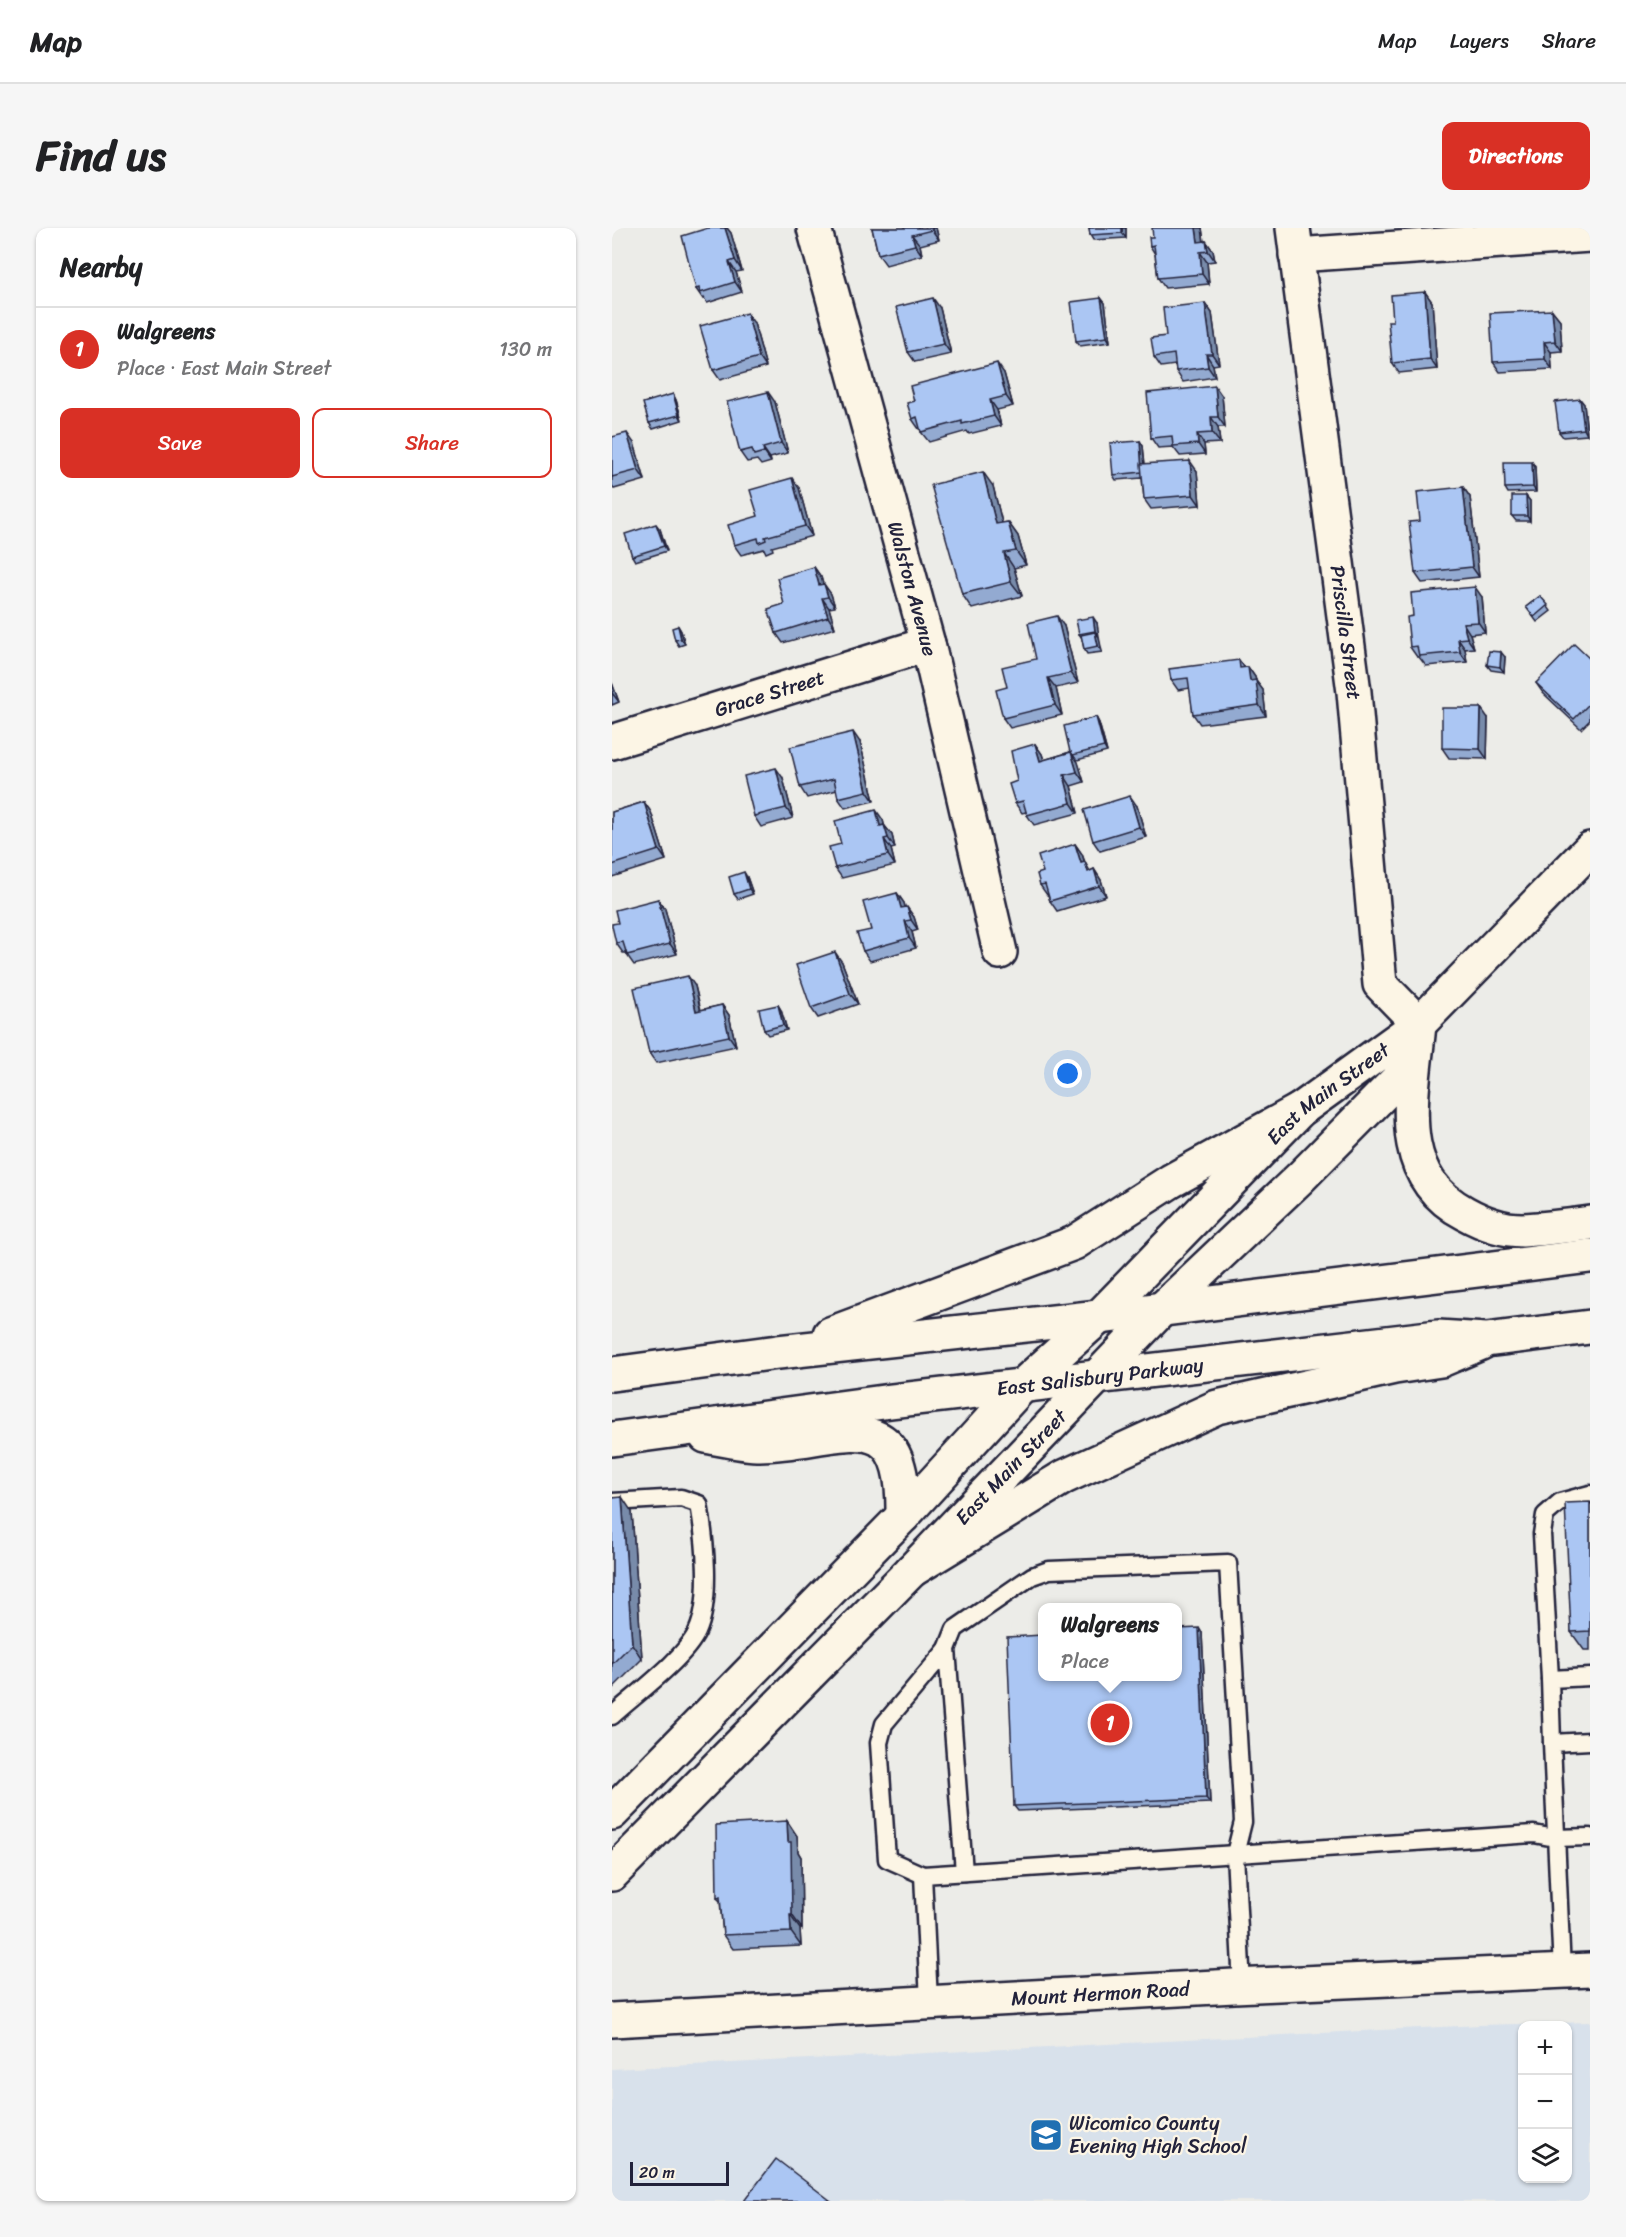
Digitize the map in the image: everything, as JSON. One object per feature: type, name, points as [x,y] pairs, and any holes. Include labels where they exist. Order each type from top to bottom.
[{"type":"main road","name":"Walston Avenue","points":[[814,228],[928,645],[1000,952]]},
{"type":"main road","points":[[1294,241],[1590,235]]},
{"type":"main road","name":"Priscilla Street","points":[[1294,241],[1354,692],[1380,984],[1419,1024]]},
{"type":"main road","name":"Grace Street","points":[[612,742],[928,645]]},
{"type":"main road","name":"East Main Street","points":[[614,1808],[903,1516],[1023,1385],[1099,1317],[1300,1110],[1419,1024],[1590,849]]},
{"type":"main road","points":[[1419,1024],[1412,1125],[1415,1157],[1429,1185],[1455,1208],[1487,1225],[1520,1230],[1590,1223]]},
{"type":"main road","name":"East Main Street","points":[[612,1874],[912,1570],[1162,1309],[1300,1178],[1398,1078],[1419,1024]]},
{"type":"main road","points":[[778,1352],[910,1306],[1074,1243],[1171,1181],[1300,1110]]},
{"type":"main road","points":[[612,1374],[778,1352],[1099,1317],[1590,1256]]},
{"type":"main road","name":"East Salisbury Parkway","points":[[612,1438],[1023,1385],[1438,1337],[1486,1340],[1590,1327]]},
{"type":"main road","points":[[912,1570],[1064,1477],[1217,1407],[1395,1367],[1441,1360],[1486,1340]]},
{"type":"main road","points":[[665,1431],[759,1444],[839,1434],[880,1438],[891,1447],[898,1461],[903,1491],[903,1516]]},
{"type":"main road","name":"Mount Hermon Road","points":[[612,2020],[1242,1986],[1576,1971]]},
{"type":"main road","points":[[612,1996],[647,2018]]},
{"type":"lane","points":[[1576,1971],[1555,1839],[1550,1679],[1542,1534],[1545,1515],[1560,1502],[1590,1494]]},
{"type":"lane","points":[[612,1502],[681,1498],[699,1504],[704,1530],[706,1590],[697,1632],[672,1662],[612,1716]]},
{"type":"lane","points":[[1242,1986],[1235,1854],[1243,1822],[1228,1563],[1050,1570],[1032,1575],[955,1629],[948,1649],[884,1724],[879,1743],[887,1859],[922,1875],[964,1872],[1235,1854],[1534,1834],[1555,1839],[1590,1837]]},
{"type":"lane","points":[[948,1649],[964,1872]]},
{"type":"lane","points":[[1550,1679],[1590,1677]]},
{"type":"lane","points":[[1552,1743],[1590,1741]]},
{"type":"lane","points":[[922,1875],[928,2002]]},
{"type":"shaded area","name":"Wicomico County Evening High School","points":[[1572,2022],[1590,2022],[1590,2201],[612,2201],[612,2069],[1518,2024],[1518,2183],[1572,2183]]},
{"type":"building","points":[[708,228],[725,228],[735,260],[729,262],[735,282],[700,293],[699,288],[696,289],[682,236]]},
{"type":"building","points":[[872,228],[932,228],[932,230],[912,235],[915,245],[878,254]]},
{"type":"building","points":[[1089,228],[1122,228],[1122,233],[1090,235]]},
{"type":"building","points":[[1152,228],[1196,228],[1198,242],[1206,241],[1208,251],[1200,252],[1202,274],[1158,278],[1154,245],[1150,246],[1149,237],[1153,237]]},
{"type":"building","points":[[1425,292],[1430,359],[1392,363],[1388,321],[1393,321],[1391,295]]},
{"type":"building","points":[[933,298],[944,344],[908,352],[896,307]]},
{"type":"building","points":[[1101,298],[1107,337],[1076,341],[1071,302]]},
{"type":"building","points":[[1205,303],[1212,354],[1206,354],[1208,367],[1176,371],[1174,354],[1154,357],[1151,338],[1166,336],[1163,308]]},
{"type":"building","points":[[1552,310],[1555,341],[1544,342],[1545,359],[1493,362],[1490,313]]},
{"type":"building","points":[[747,313],[759,357],[713,370],[700,326]]},
{"type":"building","points":[[997,363],[1006,396],[990,400],[994,416],[962,424],[962,421],[921,432],[917,417],[912,419],[907,403],[914,401],[910,386]]},
{"type":"building","points":[[1215,386],[1218,417],[1211,417],[1212,433],[1197,434],[1198,444],[1173,446],[1172,436],[1151,438],[1147,393]]},
{"type":"building","points":[[768,392],[781,443],[763,448],[764,452],[754,455],[752,449],[740,452],[727,402]]},
{"type":"building","points":[[673,394],[679,415],[649,423],[643,403]]},
{"type":"building","points":[[1580,399],[1584,429],[1559,432],[1555,402]]},
{"type":"building","points":[[627,433],[638,470],[612,477],[612,437]]},
{"type":"building","points":[[1140,441],[1142,472],[1113,475],[1110,443]]},
{"type":"building","points":[[1190,461],[1193,495],[1144,499],[1141,464]]},
{"type":"building","points":[[1504,462],[1532,462],[1533,487],[1505,488]]},
{"type":"building","points":[[983,472],[996,524],[1008,522],[1016,551],[1004,553],[1011,582],[962,594],[931,485]]},
{"type":"building","points":[[792,478],[805,526],[765,537],[766,540],[759,543],[758,538],[734,545],[728,525],[758,516],[750,490]]},
{"type":"building","points":[[1463,487],[1472,567],[1415,573],[1409,522],[1420,521],[1417,492]]},
{"type":"building","points":[[1512,496],[1526,496],[1527,516],[1512,516]]},
{"type":"building","points":[[656,524],[664,546],[632,556],[625,534]]},
{"type":"building","points":[[814,567],[819,585],[824,584],[828,597],[822,598],[828,617],[776,633],[768,609],[784,604],[777,578]]},
{"type":"building","points":[[1475,587],[1478,622],[1463,623],[1467,638],[1458,639],[1460,652],[1419,656],[1417,646],[1410,647],[1407,617],[1413,616],[1411,593]]},
{"type":"building","points":[[1540,596],[1548,605],[1534,617],[1526,607]]},
{"type":"building","points":[[1057,616],[1071,673],[1048,678],[1055,705],[1003,718],[996,690],[1007,687],[1002,667],[1036,659],[1028,623]]},
{"type":"building","points":[[1093,617],[1095,631],[1079,634],[1076,620]]},
{"type":"building","points":[[678,626],[681,639],[675,640],[672,628]]},
{"type":"building","points":[[1095,632],[1098,646],[1084,649],[1081,635]]},
{"type":"building","points":[[1574,644],[1590,659],[1590,703],[1574,719],[1536,683]]},
{"type":"building","points":[[1489,651],[1501,652],[1500,667],[1487,665]]},
{"type":"building","points":[[1239,660],[1240,668],[1248,667],[1250,681],[1256,680],[1259,705],[1193,714],[1188,678],[1171,680],[1169,669]]},
{"type":"building","points":[[1442,708],[1481,708],[1480,749],[1442,748]]},
{"type":"building","points":[[1096,717],[1104,747],[1073,755],[1070,752],[1064,726]]},
{"type":"building","points":[[853,732],[867,791],[838,798],[834,779],[800,787],[790,747]]},
{"type":"building","points":[[1035,744],[1040,761],[1071,752],[1077,772],[1064,775],[1071,803],[1027,815],[1023,801],[1015,803],[1009,784],[1017,781],[1011,751]]},
{"type":"building","points":[[776,768],[786,808],[754,816],[744,776]]},
{"type":"building","points":[[1130,796],[1139,827],[1093,841],[1084,810]]},
{"type":"building","points":[[644,802],[659,850],[612,865],[612,812]]},
{"type":"building","points":[[876,810],[880,826],[884,825],[888,838],[884,839],[888,855],[835,868],[829,847],[841,844],[835,821]]},
{"type":"building","points":[[1075,844],[1081,863],[1085,862],[1088,872],[1094,869],[1099,886],[1050,901],[1045,884],[1040,885],[1037,874],[1043,872],[1038,856]]},
{"type":"building","points":[[744,872],[749,889],[734,894],[729,877]]},
{"type":"building","points":[[897,893],[901,908],[907,907],[911,920],[905,921],[909,938],[863,951],[857,933],[871,930],[863,902]]},
{"type":"building","points":[[658,899],[670,944],[627,955],[623,942],[616,943],[612,926],[618,923],[615,910]]},
{"type":"building","points":[[835,952],[850,994],[811,1008],[796,965]]},
{"type":"building","points":[[688,976],[696,1011],[722,1005],[729,1036],[649,1053],[634,988]]},
{"type":"building","points":[[778,1005],[783,1025],[764,1030],[759,1009]]},
{"type":"building","points":[[622,1497],[632,1644],[612,1664],[612,1498]]},
{"type":"building","points":[[1590,1502],[1590,1631],[1571,1632],[1565,1503]]},
{"type":"building","points":[[1199,1628],[1206,1798],[1014,1806],[1007,1637],[1038,1635],[1038,1681],[1182,1681],[1182,1629]]},
{"type":"building","points":[[787,1821],[788,1842],[791,1842],[791,1932],[723,1935],[720,1897],[717,1898],[716,1825]]},
{"type":"building","points":[[776,2159],[831,2201],[744,2201]]},
{"type":"place","name":"Walgreens","points":[[1110,1723]]},
{"type":"place","name":"Wicomico County Evening High School","points":[[1046,2135]]}]
